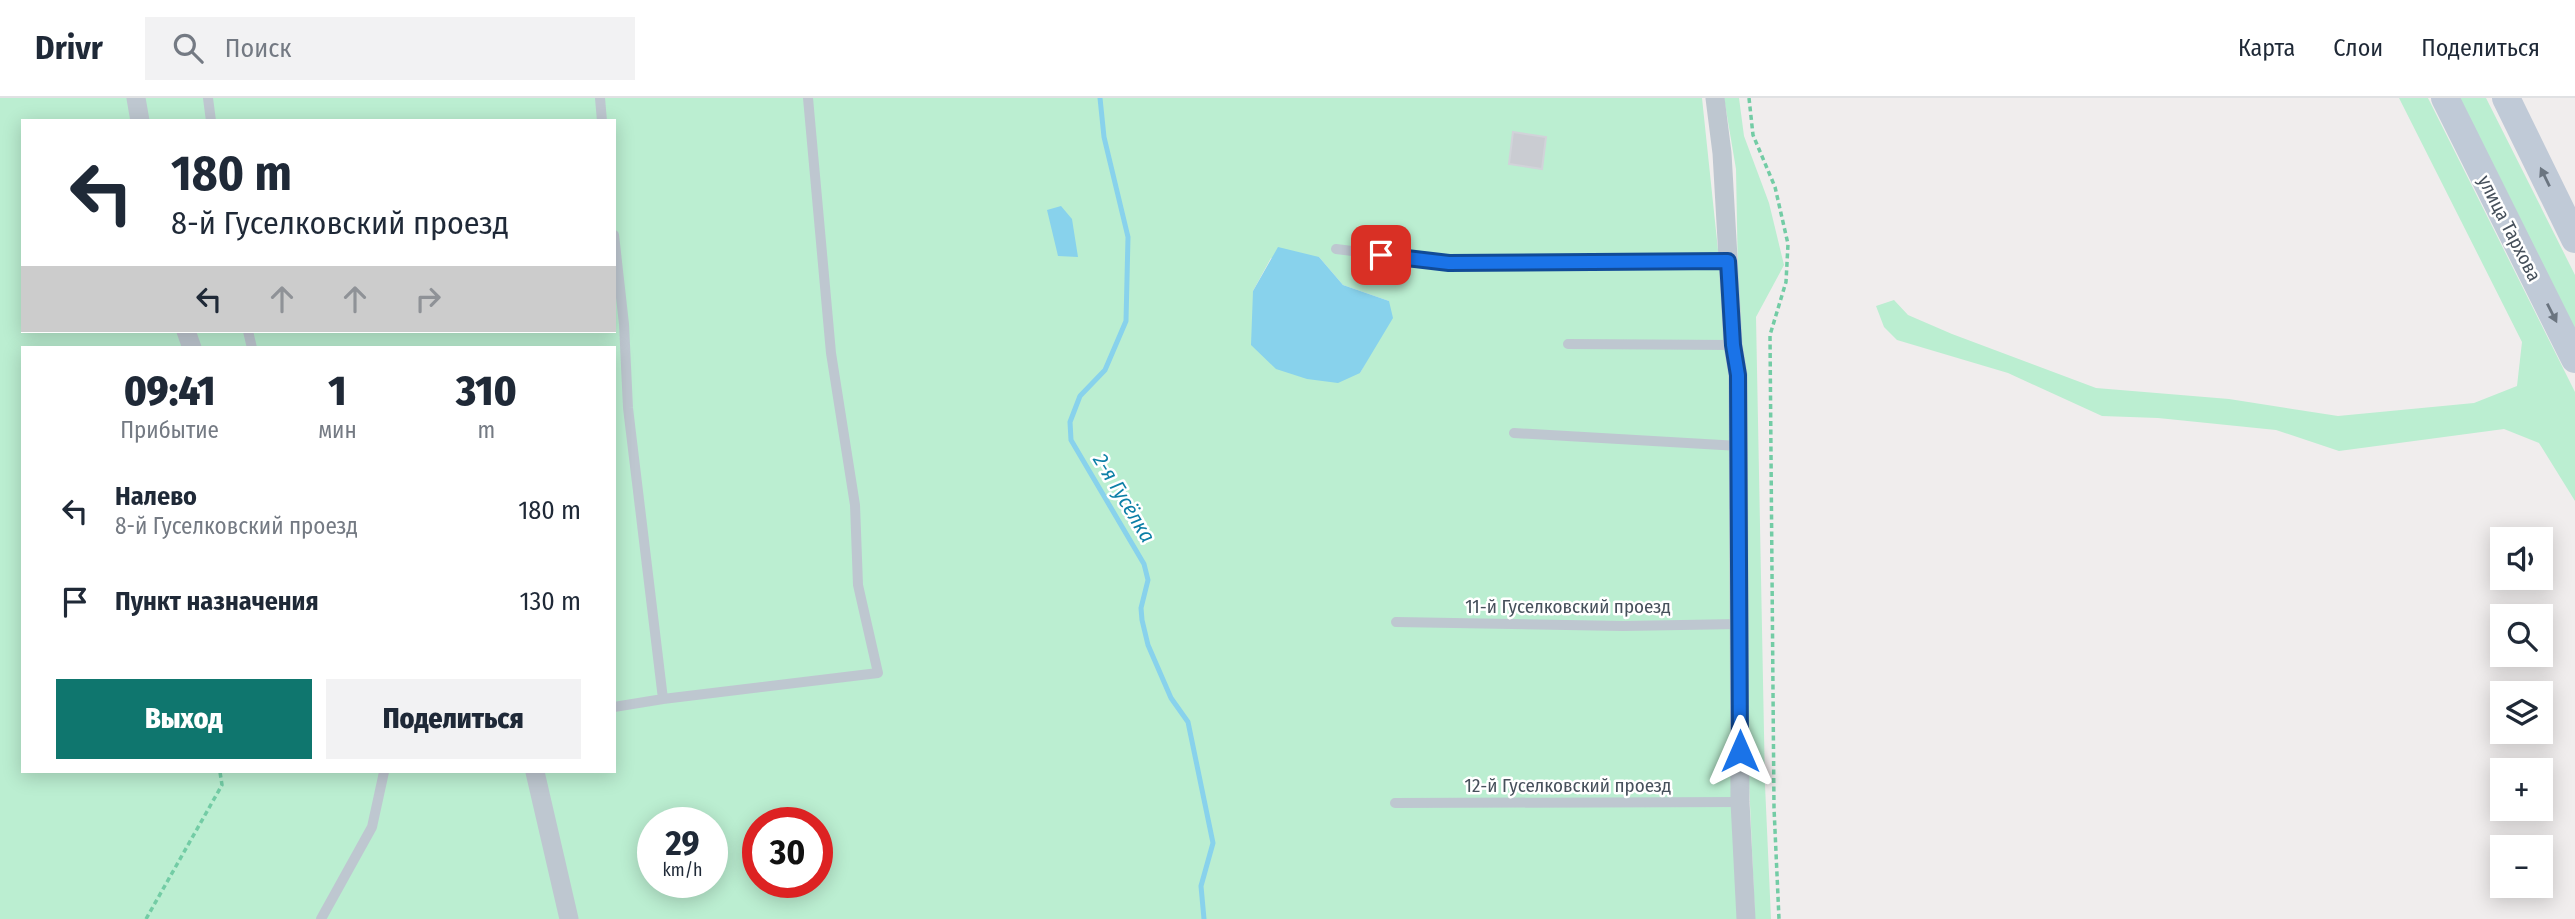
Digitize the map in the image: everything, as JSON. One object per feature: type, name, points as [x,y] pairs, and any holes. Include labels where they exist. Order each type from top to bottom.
[{"type":"main road","name":"улица Тархова","points":[[2445,98],[2575,359]]},
{"type":"main road","points":[[2506,98],[2575,239]]},
{"type":"street","points":[[136,98],[140,119]]},
{"type":"street","points":[[1716,98],[1733,345],[1738,375],[1740,802],[1746,919]]},
{"type":"street","points":[[535,773],[569,919]]},
{"type":"lane","points":[[208,98],[211,119]]},
{"type":"lane","points":[[600,98],[602,119]]},
{"type":"lane","points":[[616,706],[878,673],[858,585],[855,505],[831,352],[808,98]]},
{"type":"lane","points":[[1336,249],[1449,263],[1728,261]]},
{"type":"lane","points":[[616,253],[624,324],[628,408],[663,699]]},
{"type":"lane","points":[[1568,344],[1733,345]]},
{"type":"lane","points":[[1514,433],[1739,446]]},
{"type":"lane","name":"11-й Гуселковский проезд","points":[[1396,622],[1623,626],[1739,624]]},
{"type":"lane","points":[[321,919],[372,827],[384,773]]},
{"type":"lane","name":"12-й Гуселковский проезд","points":[[1395,803],[1740,802]]},
{"type":"path","points":[[1749,98],[1753,135],[1775,187],[1788,244],[1786,282],[1770,335],[1774,781],[1779,919]]},
{"type":"path","points":[[146,919],[222,785],[220,773]]},
{"type":"green space","points":[[0,98],[1702,98],[1731,373],[1738,919],[0,919]],"holes":[[[1319,257],[1343,285],[1389,301],[1373,349],[1360,373],[1253,291],[1271,258]]]},
{"type":"green space","points":[[1724,98],[1739,98],[1744,136],[1769,203],[1784,265],[1756,317],[1765,785],[1771,919],[1755,919],[1746,712],[1736,169]]},
{"type":"green space","points":[[2399,98],[2428,98],[2575,392],[2575,501],[2539,443],[2504,429],[2339,451],[2276,430],[2158,418],[2102,416],[2008,373],[1897,340],[1884,327],[1876,306],[1894,300],[1908,315],[2096,388],[2229,399],[2338,416],[2474,403],[2517,386],[2522,342]]},
{"type":"green space","points":[[2451,98],[2486,98],[2575,275],[2575,347]]},
{"type":"water","points":[[1061,206],[1072,219],[1078,257],[1058,256],[1047,210]]},
{"type":"water","points":[[1278,247],[1319,257],[1343,285],[1389,301],[1393,318],[1360,373],[1338,383],[1307,379],[1276,369],[1251,345],[1253,291]]},
{"type":"building","points":[[1513,132],[1546,137],[1542,169],[1509,164]]},
{"type":"waterway","name":"2-я Гусёлка","points":[[1100,98],[1104,137],[1128,237],[1126,321],[1105,370],[1080,396],[1070,422],[1071,440],[1144,564],[1148,580],[1141,608],[1148,645],[1171,698],[1188,722],[1213,843],[1201,886],[1204,919]]},
{"type":"route","points":[[1381,255],[1449,263],[1728,261],[1733,345],[1738,375],[1740,751]]}]
